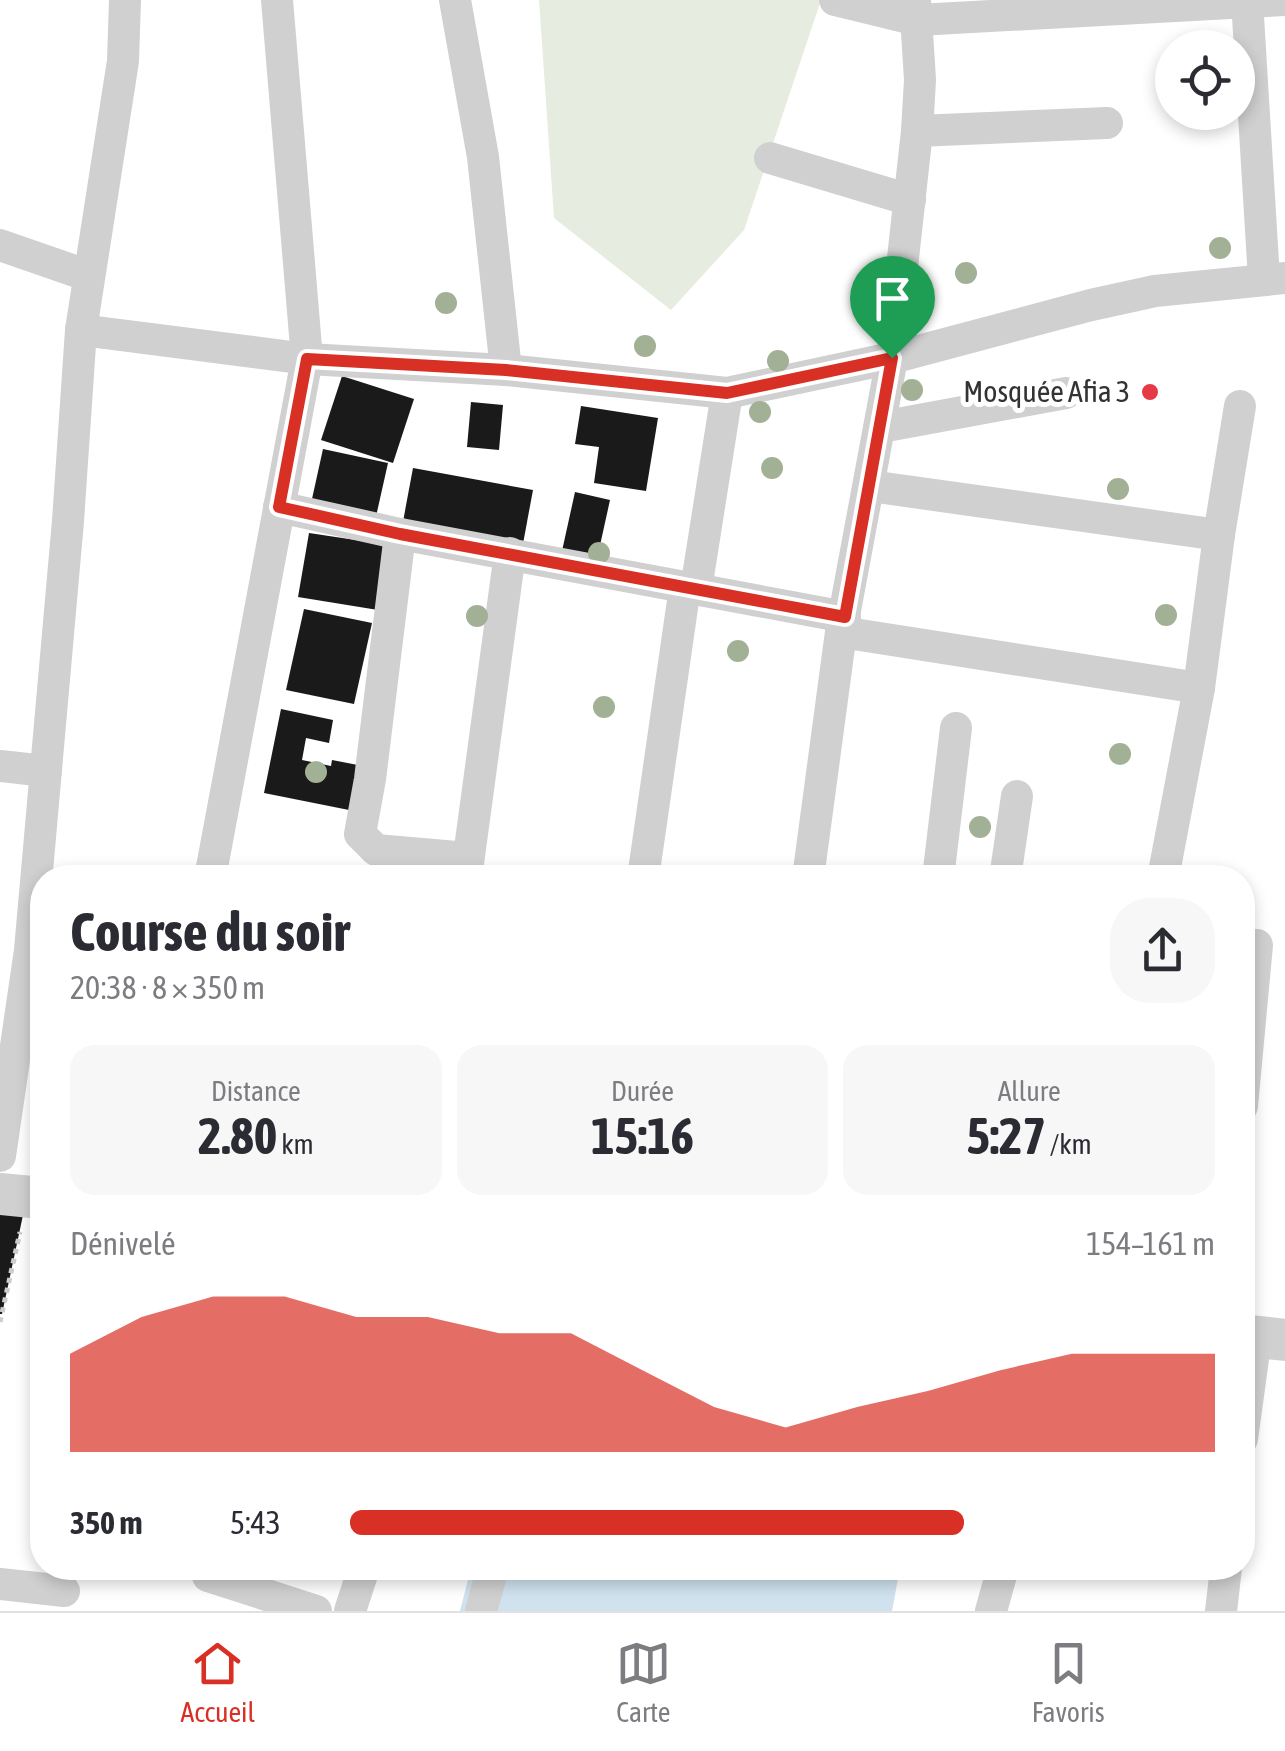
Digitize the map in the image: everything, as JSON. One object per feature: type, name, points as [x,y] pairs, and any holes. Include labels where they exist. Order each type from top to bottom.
[{"type":"street","points":[[38,865],[81,330],[123,61],[126,0]]},
{"type":"street","points":[[212,865],[307,359],[277,0]]},
{"type":"street","points":[[456,0],[483,157],[506,370]]},
{"type":"street","points":[[835,0],[916,10],[1285,0]]},
{"type":"street","points":[[81,330],[307,359],[506,370],[727,393],[892,358],[1091,304],[1274,278],[1248,0]]},
{"type":"street","points":[[810,865],[843,624],[892,358],[917,131],[920,80],[916,10]]},
{"type":"street","points":[[917,131],[1107,123]]},
{"type":"street","points":[[770,158],[910,200]]},
{"type":"street","points":[[0,245],[89,276]]},
{"type":"street","points":[[881,427],[1066,392]]},
{"type":"street","points":[[645,865],[727,393]]},
{"type":"street","points":[[1165,865],[1199,688],[1240,406]]},
{"type":"street","points":[[870,486],[1219,536]]},
{"type":"street","points":[[279,507],[400,534],[691,588],[843,624],[1199,688]]},
{"type":"street","points":[[400,534],[360,834],[376,850],[452,865]]},
{"type":"street","points":[[467,865],[510,553]]},
{"type":"street","points":[[940,865],[956,728]]},
{"type":"street","points":[[0,766],[46,772]]},
{"type":"street","points":[[1007,865],[1017,796]]},
{"type":"street","points":[[1255,1001],[1262,945]]},
{"type":"street","points":[[0,1156],[30,950]]},
{"type":"street","points":[[1255,1370],[1261,1338]]},
{"type":"street","points":[[220,1580],[316,1611]]},
{"type":"street","points":[[350,1611],[360,1580]]},
{"type":"street","points":[[480,1611],[489,1580]]},
{"type":"street","points":[[991,1611],[1000,1580]]},
{"type":"street","points":[[1221,1611],[1225,1580]]},
{"type":"street","points":[[0,1584],[63,1590]]},
{"type":"path","points":[[0,1322],[22,1203]]},
{"type":"shaded area","points":[[539,0],[821,0],[744,230],[671,310],[554,218]]},
{"type":"water","points":[[468,1580],[898,1580],[892,1611],[460,1611]]},
{"type":"building","points":[[342,376],[414,399],[393,463],[321,440]]},
{"type":"building","points":[[471,402],[503,405],[499,450],[467,447]]},
{"type":"building","points":[[581,406],[658,418],[646,491],[594,483],[599,447],[575,444]]},
{"type":"building","points":[[323,449],[388,463],[375,521],[310,508]]},
{"type":"building","points":[[413,468],[533,490],[522,549],[402,527]]},
{"type":"building","points":[[575,492],[610,500],[597,559],[562,551]]},
{"type":"building","points":[[309,533],[389,545],[378,610],[298,597]]},
{"type":"building","points":[[304,609],[372,623],[354,704],[286,690]]},
{"type":"building","points":[[281,709],[333,720],[329,743],[306,738],[302,760],[331,766],[332,760],[363,766],[354,811],[264,793]]},
{"type":"building","points":[[0,1198],[26,1201],[2,1314],[0,1314]]},
{"type":"place","name":"Mosquée Afia 3","points":[[1150,392]]},
{"type":"route","points":[[892,358],[845,617],[400,534],[279,507],[307,359],[506,370],[727,393],[892,358]]}]
